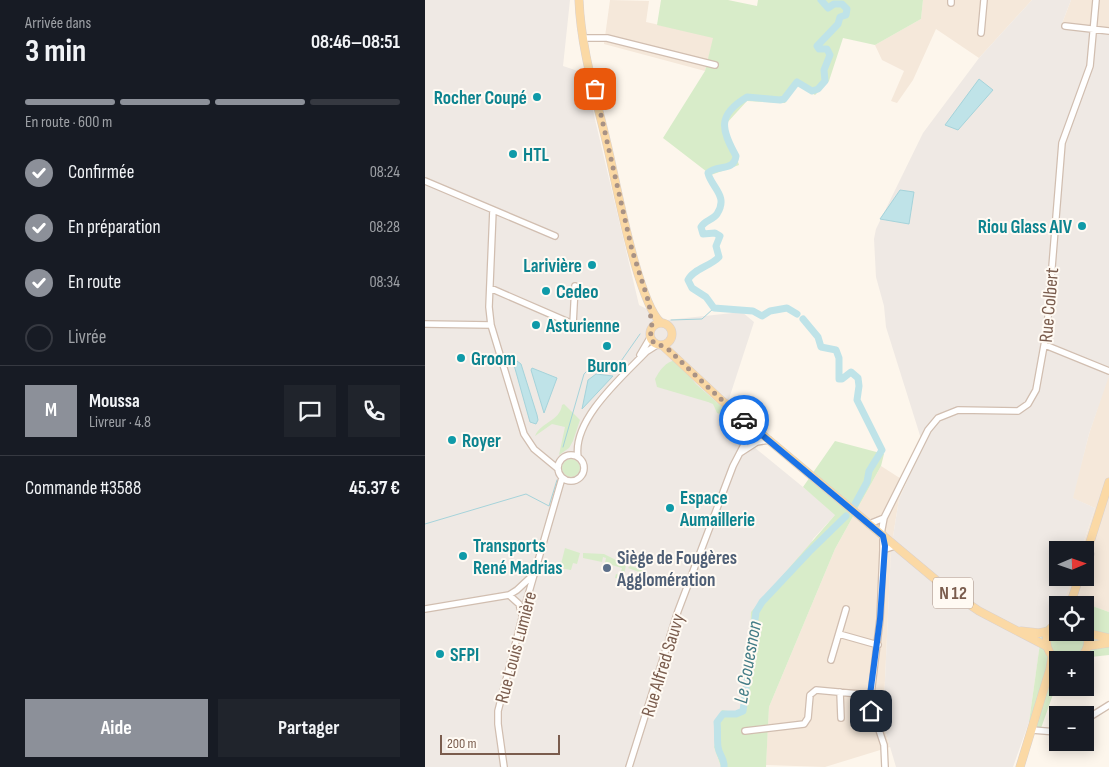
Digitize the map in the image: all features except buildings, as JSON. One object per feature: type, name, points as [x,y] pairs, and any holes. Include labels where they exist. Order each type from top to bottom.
[{"type":"main road","points":[[579,0],[583,38],[632,250],[649,303],[652,327],[650,338],[660,345],[671,339],[670,328],[661,323],[649,303]]},
{"type":"main road","points":[[652,327],[661,323]]},
{"type":"main road","name":"N 12","points":[[671,339],[691,371]]},
{"type":"main road","name":"N 12","points":[[660,345],[769,440],[964,602],[1046,646]]},
{"type":"main road","points":[[1090,541],[1109,482]]},
{"type":"main road","points":[[1094,542],[1109,495]]},
{"type":"main road","name":"N 12","points":[[1017,630],[1039,633],[1049,631]]},
{"type":"main road","points":[[1049,631],[1046,646],[1050,651]]},
{"type":"main road","points":[[1094,634],[1109,638]]},
{"type":"main road","points":[[1086,651],[1087,641]]},
{"type":"main road","points":[[1088,646],[1109,643]]},
{"type":"main road","points":[[1020,767],[1049,672]]},
{"type":"main road","points":[[1037,711],[1049,684]]},
{"type":"street","points":[[981,33],[984,0]]},
{"type":"street","name":"Rue Colbert","points":[[870,695],[878,645],[883,518],[931,424],[944,414],[958,410],[1009,412],[1023,408],[1031,400],[1036,390],[1045,345],[1062,143],[1090,66],[1095,30],[1096,0]]},
{"type":"street","points":[[1065,26],[1109,31]]},
{"type":"street","points":[[583,38],[607,38],[715,65]]},
{"type":"street","points":[[425,181],[555,236]]},
{"type":"street","points":[[493,210],[490,288],[491,325],[524,434],[534,449],[557,468],[562,478],[570,481],[578,479],[583,472],[583,463],[578,457],[569,454]]},
{"type":"street","points":[[490,288],[573,324],[575,286]]},
{"type":"street","points":[[425,324],[491,325]]},
{"type":"street","points":[[635,364],[650,338]]},
{"type":"street","points":[[557,468],[561,459],[569,454],[580,437],[589,415],[635,364],[660,345]]},
{"type":"street","points":[[1045,345],[1109,370]]},
{"type":"street","name":"Rue Alfred Sauvy","points":[[629,767],[678,611],[747,439],[749,423]]},
{"type":"street","points":[[578,457],[580,437]]},
{"type":"street","points":[[740,453],[757,442],[769,440]]},
{"type":"street","points":[[547,458],[561,459]]},
{"type":"street","name":"Rue Louis Lumière","points":[[504,767],[498,711],[534,572],[557,501],[562,478]]},
{"type":"street","name":"Rue Louis Lumière","points":[[557,501],[570,481]]},
{"type":"street","points":[[869,524],[883,518]]},
{"type":"street","points":[[883,550],[895,546]]},
{"type":"street","points":[[509,595],[517,590],[534,572]]},
{"type":"street","points":[[517,590],[525,593],[527,598]]},
{"type":"street","points":[[509,595],[519,604],[522,616]]},
{"type":"street","points":[[425,609],[509,595],[527,598]]},
{"type":"street","points":[[831,660],[846,609]]},
{"type":"street","points":[[839,634],[878,645]]},
{"type":"street","points":[[745,731],[801,725],[808,718],[809,698],[813,691],[870,695],[871,711],[878,725],[884,745],[885,767]]},
{"type":"street","points":[[840,692],[841,718]]},
{"type":"street","points":[[1094,714],[1109,705]]},
{"type":"street","points":[[1032,730],[1049,731]]},
{"type":"shaded area","points":[[425,0],[570,0],[563,66],[584,73],[639,305],[667,320],[742,312],[754,322],[725,411],[743,438],[836,514],[813,539],[748,691],[743,697],[743,709],[719,734],[714,747],[721,767],[425,767]]},
{"type":"shaded area","points":[[610,0],[649,1],[646,22],[714,37],[705,71],[604,44]]},
{"type":"shaded area","points":[[923,0],[1032,0],[979,58],[936,29],[913,80],[897,103],[891,101],[904,71],[882,60],[875,45],[921,19]]},
{"type":"shaded area","points":[[1032,0],[1071,0],[1061,26],[1109,33],[1109,376],[1089,434],[1073,498],[1095,508],[1084,541],[1049,541],[1049,586],[1069,586],[1066,596],[1049,596],[1049,625],[1042,630],[1029,722],[1013,767],[896,767],[883,723],[891,549],[899,499],[923,445],[886,327],[884,306],[876,277],[874,239],[876,229],[923,133],[979,58]]},
{"type":"shaded area","points":[[1071,0],[1109,0],[1109,33],[1061,26]]},
{"type":"shaded area","points":[[1109,376],[1109,612],[1094,607],[1094,596],[1065,596],[1069,586],[1094,586],[1094,541],[1084,541],[1095,508],[1072,498],[1089,434]]},
{"type":"shaded area","points":[[881,466],[906,482],[899,499],[891,549],[883,723],[890,747],[825,767],[766,765],[769,707],[835,549]]},
{"type":"green space","points":[[661,0],[728,0],[757,6],[758,0],[923,0],[921,19],[875,45],[843,38],[829,81],[815,95],[798,84],[785,103],[747,101],[726,124],[739,165],[711,175],[663,138],[705,71],[713,38],[657,25]]},
{"type":"green space","points":[[676,360],[696,384],[722,407],[720,414],[717,413],[713,404],[657,387],[655,379],[663,367]]},
{"type":"green space","points":[[564,404],[580,420],[569,448],[559,455],[565,427],[552,424],[535,436],[541,428],[558,415]]},
{"type":"green space","points":[[835,441],[884,454],[881,466],[835,549],[769,707],[766,767],[721,767],[714,747],[719,734],[714,723],[722,710],[740,713],[743,709],[743,697],[748,691],[751,612],[835,515],[803,487]]},
{"type":"green space","points":[[567,459],[575,459],[580,464],[578,475],[567,477],[562,472],[562,464]]},
{"type":"green space","points":[[565,548],[580,553],[577,564],[573,563],[571,570],[560,568]]},
{"type":"green space","points":[[583,553],[604,554],[626,565],[623,580],[615,578],[616,574],[620,575],[622,568],[605,563],[606,558],[603,557],[602,562],[583,558]]},
{"type":"green space","points":[[630,566],[644,570],[639,588],[636,588],[639,572],[628,568]]},
{"type":"green space","points":[[1094,607],[1109,612],[1109,655],[1094,657],[1094,651],[1049,651],[1049,696],[1052,696],[1039,734],[1029,722],[1042,629],[1049,624],[1049,641],[1094,641]]},
{"type":"water","points":[[979,79],[993,90],[958,130],[945,125]]},
{"type":"water","points":[[900,190],[914,192],[909,224],[880,219]]},
{"type":"water","points":[[517,361],[521,364],[537,415],[538,420],[536,424],[530,422],[514,365]]},
{"type":"water","points":[[532,368],[557,378],[544,413],[531,370]]},
{"type":"water","points":[[596,374],[613,376],[582,409],[588,380]]},
{"type":"waterway","name":"Le Couesnon","points":[[797,314],[787,308],[770,311],[762,316],[753,311],[714,308],[706,297],[692,288],[688,280],[694,273],[719,257],[716,246],[720,236],[715,233],[703,234],[701,227],[717,214],[721,202],[708,173],[712,170],[729,166],[735,161],[736,156],[725,130],[726,116],[737,104],[747,97],[780,100],[784,99],[797,82],[812,91],[818,89],[825,81],[824,70],[830,55],[827,49],[819,49],[817,46],[838,24],[840,17],[846,15],[847,9],[842,4],[834,4],[828,8],[821,0]]},
{"type":"waterway","points":[[671,320],[702,319],[714,308]]},
{"type":"waterway","name":"Le Couesnon","points":[[803,319],[818,337],[821,347],[836,350],[839,358],[839,379],[842,379],[851,372],[858,378],[857,400],[882,450],[869,471],[867,482],[855,504]]},
{"type":"waterway","points":[[563,447],[584,374],[588,370],[619,364],[640,334]]},
{"type":"waterway","points":[[425,524],[526,494],[549,506],[557,480]]},
{"type":"waterway","name":"Le Couesnon","points":[[724,767],[718,747],[717,722],[723,714],[736,714],[743,711],[756,612],[762,602],[846,516]]},
{"type":"way so far","points":[[595,89],[632,250],[649,303],[652,327],[649,334],[650,338],[654,343],[668,349],[707,388],[744,420]]},
{"type":"place","name":"Rocher Coupé","points":[[537,97]]},
{"type":"place","name":"HTL","points":[[513,154]]},
{"type":"place","name":"Riou Glass AIV","points":[[1082,226]]},
{"type":"place","name":"Larivière","points":[[592,265]]},
{"type":"place","name":"Cedeo","points":[[546,291]]},
{"type":"place","name":"Asturienne","points":[[536,325]]},
{"type":"place","name":"Buron","points":[[607,346]]},
{"type":"place","name":"Groom","points":[[461,358]]},
{"type":"place","name":"Royer","points":[[452,440]]},
{"type":"place","name":"Espace Aumaillerie","points":[[670,508]]},
{"type":"place","name":"Transports René Madrias","points":[[463,556]]},
{"type":"place","name":"Siège de Fougères Agglomération","points":[[607,568]]},
{"type":"place","name":"SFPI","points":[[440,654]]},
{"type":"route","points":[[744,420],[883,536],[885,546],[883,554],[881,616],[870,695],[871,711]]}]
